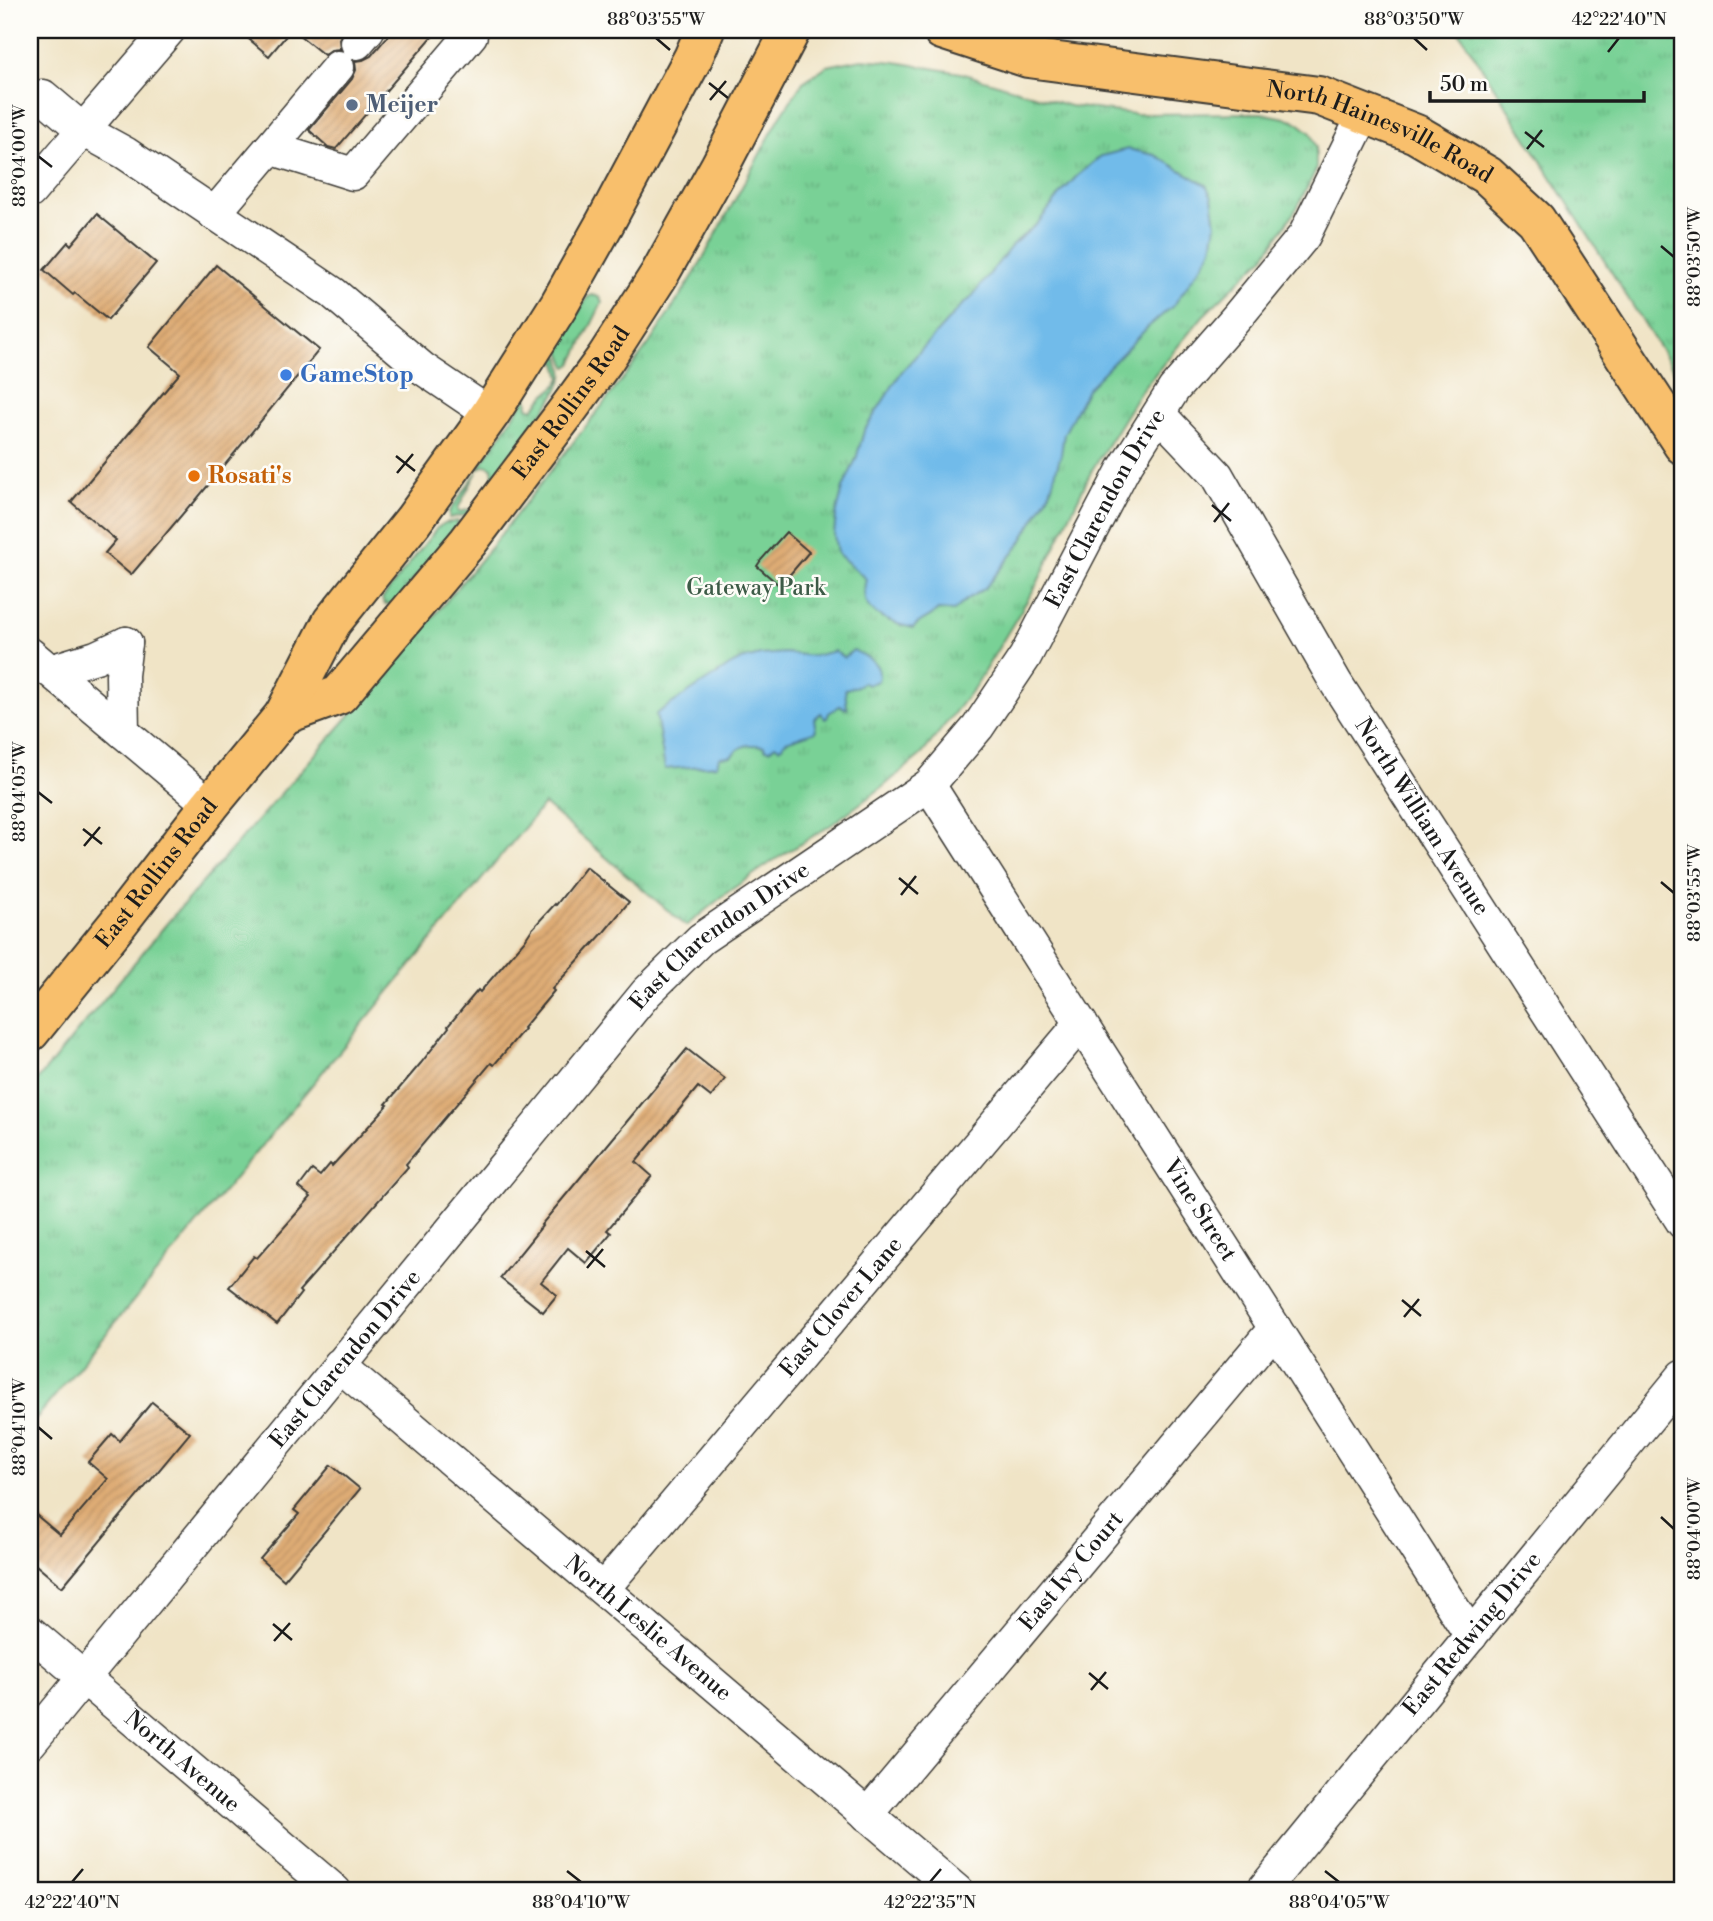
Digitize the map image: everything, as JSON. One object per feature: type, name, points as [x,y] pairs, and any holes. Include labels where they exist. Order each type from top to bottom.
[{"type":"main road","name":"East Rollins Road","points":[[30,1032],[210,804],[285,715],[332,622],[413,521],[490,414],[545,328],[605,223],[693,58],[705,30]]},
{"type":"main road","name":"East Rollins Road","points":[[285,715],[339,695],[468,542],[567,411],[605,359],[659,275],[791,30]]},
{"type":"main road","name":"North Hainesville Road","points":[[942,30],[1028,58],[1319,96],[1416,134],[1488,176],[1536,220],[1683,445]]},
{"type":"street","points":[[30,192],[169,30]]},
{"type":"street","points":[[270,148],[353,174],[471,35],[466,30]]},
{"type":"street","points":[[214,214],[354,47]]},
{"type":"street","points":[[43,96],[83,130],[125,153],[333,293],[422,368],[490,414]]},
{"type":"street","name":"East Clarendon Drive","points":[[30,1743],[646,993],[701,939],[929,785],[978,727],[1025,657],[1123,470],[1174,389],[1304,236],[1364,114]]},
{"type":"street","name":"North William Avenue","points":[[1159,414],[1217,475],[1336,683],[1683,1223]]},
{"type":"street","points":[[40,663],[96,657],[127,643],[122,675],[123,732]]},
{"type":"street","points":[[40,663],[210,804]]},
{"type":"street","name":"Vine Street","points":[[929,785],[1471,1636]]},
{"type":"street","name":"East Clover Lane","points":[[603,1589],[1081,1023]]},
{"type":"street","name":"East Ivy Court","points":[[867,1815],[1275,1328]]},
{"type":"street","name":"North Leslie Avenue","points":[[339,1365],[957,1891]]},
{"type":"street","name":"East Redwing Drive","points":[[1262,1891],[1683,1376]]},
{"type":"street","name":"North Avenue","points":[[30,1632],[335,1891]]},
{"type":"green space","points":[[1458,30],[1683,30],[1683,385]]},
{"type":"green space","name":"Gateway Park","points":[[862,59],[961,73],[1070,106],[1135,114],[1262,113],[1294,120],[1311,133],[1316,147],[1316,170],[1297,208],[1264,257],[1203,316],[1141,391],[1092,470],[1036,586],[976,685],[922,754],[831,825],[728,892],[686,926],[544,804],[30,1426],[30,1089],[168,922],[386,674],[608,398],[649,344],[695,273],[780,117],[803,82],[827,66]]},
{"type":"green space","points":[[591,295],[600,297],[602,303],[572,364],[567,367],[561,351],[561,342]]},
{"type":"green space","points":[[554,355],[560,357],[563,373],[555,395],[491,485],[492,468],[486,465],[478,469],[527,396],[528,407],[533,409],[556,386],[561,378],[557,363],[550,360]]},
{"type":"green space","points":[[477,472],[458,508],[459,512],[472,509],[466,515],[449,518],[449,512]]},
{"type":"green space","points":[[458,521],[396,602],[385,605],[382,599],[437,528],[445,523]]},
{"type":"water","points":[[1128,149],[1155,155],[1206,185],[1212,197],[1216,224],[1208,256],[1174,305],[1148,327],[1087,389],[1064,434],[1050,492],[1018,547],[985,588],[954,611],[938,610],[913,628],[882,617],[866,603],[866,579],[837,553],[834,535],[843,488],[856,459],[864,431],[902,371],[970,299],[1013,244],[1037,224],[1077,176],[1101,156]]},
{"type":"water","points":[[853,650],[876,665],[878,681],[867,685],[863,682],[845,689],[847,709],[840,706],[825,719],[821,713],[814,719],[816,731],[786,741],[779,748],[775,745],[770,750],[759,745],[742,747],[731,756],[719,757],[717,765],[665,769],[656,714],[731,665],[760,655],[785,653],[813,656],[835,651],[844,658]]},
{"type":"building","points":[[238,30],[291,30],[269,56]]},
{"type":"building","points":[[293,30],[341,30],[340,49],[331,50],[324,55]]},
{"type":"building","name":"Meijer","points":[[393,30],[438,30],[336,149],[328,147],[309,130],[352,79],[356,70],[355,61],[371,56]]},
{"type":"building","points":[[97,214],[156,263],[108,320],[44,270],[68,242],[71,245]]},
{"type":"building","points":[[216,265],[319,350],[131,575],[105,553],[116,540],[71,502],[180,373],[149,347]]},
{"type":"building","points":[[786,532],[809,552],[780,586],[757,566]]},
{"type":"building","points":[[586,867],[629,902],[552,989],[554,991],[494,1065],[491,1063],[406,1164],[408,1167],[299,1291],[301,1293],[277,1324],[229,1287],[254,1256],[257,1258],[311,1197],[299,1187],[312,1170],[320,1176],[330,1164],[332,1166],[388,1105],[386,1104],[448,1026],[556,905]]},
{"type":"building","points":[[687,1049],[725,1079],[711,1097],[698,1087],[636,1162],[652,1176],[607,1230],[611,1233],[586,1263],[568,1248],[541,1282],[557,1295],[543,1312],[500,1278]]},
{"type":"building","points":[[152,1402],[190,1433],[62,1587],[30,1560],[30,1510],[60,1535],[108,1479],[88,1462],[112,1434],[120,1441]]},
{"type":"building","points":[[331,1465],[360,1489],[284,1580],[260,1559],[299,1514],[294,1510]]},
{"type":"place","name":"Meijer","points":[[352,105]]},
{"type":"place","name":"GameStop","points":[[286,375]]},
{"type":"place","name":"Rosati's","points":[[194,476]]}]
